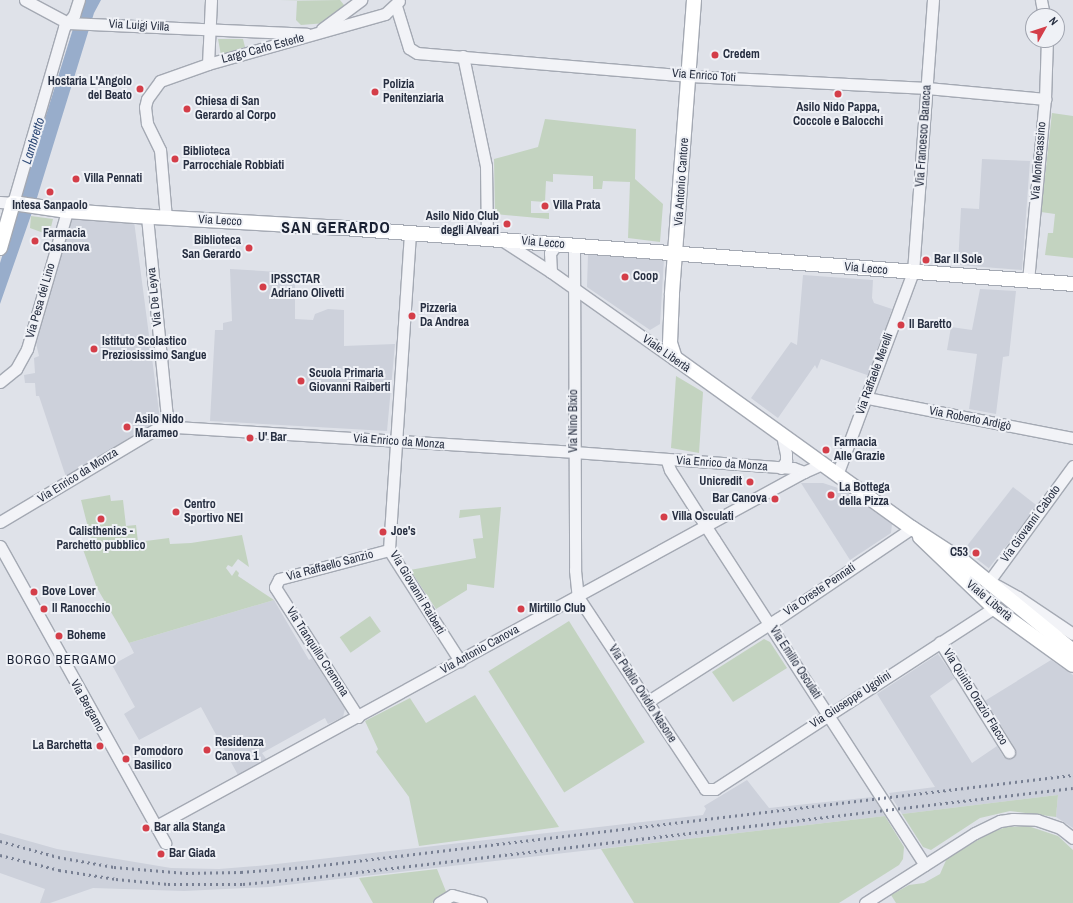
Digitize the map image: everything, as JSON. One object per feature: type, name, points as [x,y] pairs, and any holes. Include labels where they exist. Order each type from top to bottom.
[{"type":"main road","name":"Via Antonio Cantore","points":[[678,362],[672,351],[670,339],[690,76],[694,0]]},
{"type":"main road","name":"Via Lecco","points":[[10,203],[67,211],[493,239],[1073,284]]},
{"type":"main road","points":[[0,248],[10,203]]},
{"type":"main road","name":"Viale Libertà","points":[[678,362],[989,581],[1051,635],[1073,651]]},
{"type":"main road","name":"Viale Libertà","points":[[912,528],[929,548],[994,608],[1073,665]]},
{"type":"street","points":[[24,0],[71,23]]},
{"type":"street","points":[[10,203],[64,27],[71,23],[79,0]]},
{"type":"street","points":[[209,29],[211,0]]},
{"type":"street","name":"Largo Carlo Esterle","points":[[372,18],[367,11],[363,0],[316,34],[209,29],[208,64],[316,34],[372,18],[385,14],[398,3]]},
{"type":"street","name":"Via Francesco Baracca","points":[[914,272],[934,0]]},
{"type":"street","name":"Via Enrico Toti","points":[[398,3],[409,48],[413,51],[690,76],[927,88],[1045,100]]},
{"type":"street","name":"Via Luigi Villa","points":[[71,23],[209,29]]},
{"type":"street","name":"Via Montecassino","points":[[1028,281],[1045,100],[1047,48]]},
{"type":"street","points":[[463,56],[486,166],[493,239]]},
{"type":"street","points":[[166,218],[160,150],[147,123],[147,99],[160,81],[208,64]]},
{"type":"street","name":"Via Pesa del Lino","points":[[0,382],[16,369],[27,349],[67,211]]},
{"type":"street","name":"Via De Leyva","points":[[147,217],[168,426]]},
{"type":"street","name":"Via Giovanni Raiberti","points":[[410,233],[389,550],[460,661]]},
{"type":"street","name":"Viale Libertà","points":[[493,239],[551,272],[678,362]]},
{"type":"street","points":[[551,272],[550,253],[557,244]]},
{"type":"street","name":"Via Nino Bixio","points":[[574,246],[575,570],[578,597]]},
{"type":"street","name":"Via Raffaele Merelli","points":[[837,475],[914,272]]},
{"type":"street","name":"Via Roberto Ardigò","points":[[867,398],[1073,438]]},
{"type":"street","name":"Via Enrico da Monza","points":[[0,522],[161,426],[395,442],[574,452],[667,461],[781,468],[804,472]]},
{"type":"street","points":[[781,468],[786,461],[782,435]]},
{"type":"street","name":"Via Emilio Osculati","points":[[667,461],[670,470],[925,865]]},
{"type":"street","points":[[804,472],[822,464]]},
{"type":"street","name":"Via Giovanni Caboto","points":[[989,581],[1073,466]]},
{"type":"street","name":"Via Antonio Canova","points":[[156,826],[578,597],[804,472]]},
{"type":"street","name":"Via Oreste Pennati","points":[[647,702],[769,625],[912,528]]},
{"type":"street","name":"Via Bergamo","points":[[0,546],[165,843]]},
{"type":"street","name":"Via Raffaello Sanzio","points":[[275,587],[279,579],[389,550]]},
{"type":"street","name":"Viale Libertà","points":[[989,581],[1018,597],[1073,634]]},
{"type":"street","name":"Via Tranquillo Cremona","points":[[275,587],[358,717]]},
{"type":"street","name":"Via Publio Ovidio Nasone","points":[[578,597],[702,786],[708,790]]},
{"type":"street","name":"Via Giuseppe Ugolini","points":[[708,790],[715,789],[994,608]]},
{"type":"street","name":"Via Quinto Orazio Flacco","points":[[940,642],[1009,752]]},
{"type":"street","points":[[865,903],[975,833],[1007,820],[1037,820],[1060,828],[1073,838]]},
{"type":"street","points":[[439,903],[452,895],[481,903]]},
{"type":"shaded area","points":[[982,159],[1030,161],[1022,270],[958,265],[961,208],[979,209]]},
{"type":"shaded area","name":"Istituto Scolastico Preziosissimo Sangue","points":[[71,219],[134,221],[160,419],[66,477],[39,396],[36,396],[35,383],[25,383],[24,375],[35,373],[34,358],[39,356],[36,343]]},
{"type":"shaded area","points":[[588,254],[664,259],[660,324],[650,330],[587,287]]},
{"type":"shaded area","name":"Scuola Primaria Giovanni Raiberti","points":[[230,269],[295,273],[295,319],[313,320],[315,314],[328,309],[344,310],[344,346],[395,344],[387,431],[210,421],[215,330],[223,330],[223,323],[232,321]]},
{"type":"shaded area","points":[[803,275],[873,280],[872,298],[874,303],[892,309],[870,376],[821,359],[817,369],[815,365],[778,418],[751,398],[791,342],[797,345]]},
{"type":"shaded area","points":[[980,289],[1016,291],[1009,356],[1003,357],[996,414],[969,409],[977,354],[947,350],[951,327],[972,330]]},
{"type":"shaded area","points":[[801,483],[823,483],[844,490],[892,524],[891,533],[850,560]]},
{"type":"shaded area","points":[[1013,487],[1037,506],[989,568],[964,549]]},
{"type":"shaded area","points":[[274,600],[309,660],[312,658],[345,709],[343,717],[328,724],[325,718],[262,753],[267,760],[238,775],[201,707],[139,740],[124,714],[135,707],[112,665],[134,653],[129,643]]},
{"type":"shaded area","points":[[938,654],[955,678],[930,696],[972,763],[997,746],[1004,757],[1016,750],[994,714],[983,702],[1051,660],[1073,675],[1073,828],[1056,817],[1058,795],[902,814],[889,793],[935,787],[877,694]]},
{"type":"shaded area","points":[[747,780],[769,808],[873,797],[885,816],[269,887],[184,891],[93,888],[50,903],[40,903],[45,889],[0,873],[0,833],[57,849],[171,868],[219,869],[268,865],[703,815],[706,809],[704,806]]},
{"type":"green space","points":[[340,0],[344,5],[326,23],[301,25],[296,20],[297,1],[279,1]]},
{"type":"green space","points":[[218,39],[243,39],[245,47],[221,55]]},
{"type":"green space","points":[[1052,113],[1073,116],[1073,258],[1045,255],[1048,233],[1053,233],[1055,214],[1041,212]]},
{"type":"green space","points":[[545,119],[636,129],[635,179],[663,204],[660,242],[628,238],[630,182],[603,181],[602,189],[593,189],[593,176],[553,174],[553,182],[546,181],[545,202],[531,201],[531,213],[549,213],[549,219],[495,214],[494,159],[538,147]]},
{"type":"green space","points":[[31,216],[53,219],[49,235],[30,228]]},
{"type":"green space","points":[[676,376],[703,392],[699,453],[671,448]]},
{"type":"green space","points":[[110,495],[111,501],[123,500],[126,526],[136,525],[138,542],[169,538],[170,544],[191,543],[242,535],[249,567],[238,559],[232,567],[228,565],[226,568],[232,576],[236,570],[239,573],[238,576],[274,600],[129,643],[97,588],[81,544],[91,539],[81,500]]},
{"type":"green space","points":[[501,507],[494,588],[467,584],[467,590],[436,609],[410,570],[476,558],[473,539],[483,538],[480,515],[459,518],[460,510]]},
{"type":"green space","points":[[370,616],[381,632],[351,653],[340,637]]},
{"type":"green space","points":[[569,621],[645,742],[564,793],[488,671]]},
{"type":"green space","points":[[764,639],[770,642],[787,668],[733,702],[712,672]]},
{"type":"green space","points":[[475,695],[559,827],[419,846],[409,797],[376,752],[378,749],[365,721],[410,698],[426,723]]},
{"type":"green space","points":[[1058,795],[1056,817],[1010,811],[980,818],[931,850],[923,847],[902,814]]},
{"type":"green space","points":[[885,816],[904,847],[903,859],[899,865],[839,903],[634,903],[601,849]]},
{"type":"green space","points":[[1028,826],[1058,836],[1073,850],[1073,903],[896,903],[891,895],[909,885],[924,883],[940,874],[947,858],[990,833],[1006,827]]},
{"type":"green space","points":[[437,869],[447,894],[432,903],[373,903],[359,878]]},
{"type":"water","points":[[82,0],[101,0],[94,13],[36,201],[0,304],[0,263]]},
{"type":"railway","points":[[0,841],[58,857],[114,867],[186,873],[241,872],[306,867],[1073,775]]},
{"type":"railway","points":[[0,855],[59,870],[116,879],[168,884],[243,884],[308,878],[1073,788]]},
{"type":"place","name":"Credem","points":[[715,55]]},
{"type":"place","name":"Hostaria L'Angolo del Beato","points":[[140,89]]},
{"type":"place","name":"Polizia Penitenziaria","points":[[375,92]]},
{"type":"place","name":"Asilo Nido Pappa, Coccole e Balocchi","points":[[838,94]]},
{"type":"place","name":"Chiesa di San Gerardo al Corpo","points":[[187,109]]},
{"type":"place","name":"Biblioteca Parrocchiale Robbiati","points":[[175,159]]},
{"type":"place","name":"Villa Pennati","points":[[76,179]]},
{"type":"place","name":"Intesa Sanpaolo","points":[[50,192]]},
{"type":"place","name":"Villa Prata","points":[[545,206]]},
{"type":"place","name":"Asilo Nido Club degli Alveari","points":[[507,224]]},
{"type":"place","name":"Farmacia Casanova","points":[[35,241]]},
{"type":"place","name":"Biblioteca San Gerardo","points":[[249,248]]},
{"type":"place","name":"Bar Il Sole","points":[[926,260]]},
{"type":"place","name":"Coop","points":[[625,277]]},
{"type":"place","name":"IPSSCTAR Adriano Olivetti","points":[[263,287]]},
{"type":"place","name":"Pizzeria Da Andrea","points":[[412,316]]},
{"type":"place","name":"Il Baretto","points":[[901,325]]},
{"type":"place","name":"Istituto Scolastico Preziosissimo Sangue","points":[[94,349]]},
{"type":"place","name":"Scuola Primaria Giovanni Raiberti","points":[[301,381]]},
{"type":"place","name":"Asilo Nido Marameo","points":[[127,427]]},
{"type":"place","name":"U' Bar","points":[[250,438]]},
{"type":"place","name":"Farmacia Alle Grazie","points":[[826,450]]},
{"type":"place","name":"Unicredit","points":[[750,482]]},
{"type":"place","name":"La Bottega della Pizza","points":[[831,495]]},
{"type":"place","name":"Bar Canova","points":[[775,499]]},
{"type":"place","name":"Centro Sportivo NEI","points":[[176,512]]},
{"type":"place","name":"Villa Osculati","points":[[664,517]]},
{"type":"place","name":"Calisthenics - Parchetto pubblico","points":[[101,519]]},
{"type":"place","name":"Joe's","points":[[383,532]]},
{"type":"place","name":"C53","points":[[976,553]]},
{"type":"place","name":"Bove Lover","points":[[34,592]]},
{"type":"place","name":"Il Ranocchio","points":[[44,609]]},
{"type":"place","name":"Mirtillo Club","points":[[521,609]]},
{"type":"place","name":"Boheme","points":[[59,636]]},
{"type":"place","name":"La Barchetta","points":[[100,746]]},
{"type":"place","name":"Residenza Canova 1","points":[[207,750]]},
{"type":"place","name":"Pomodoro Basilico","points":[[126,759]]},
{"type":"place","name":"Bar alla Stanga","points":[[146,828]]},
{"type":"place","name":"Bar Giada","points":[[161,854]]},
{"type":"district","name":"SAN GERARDO","points":[[336,227]]},
{"type":"district","name":"BORGO BERGAMO","points":[[62,660]]},
{"type":"water label","name":"Lambretto","points":[[34,141]]}]
